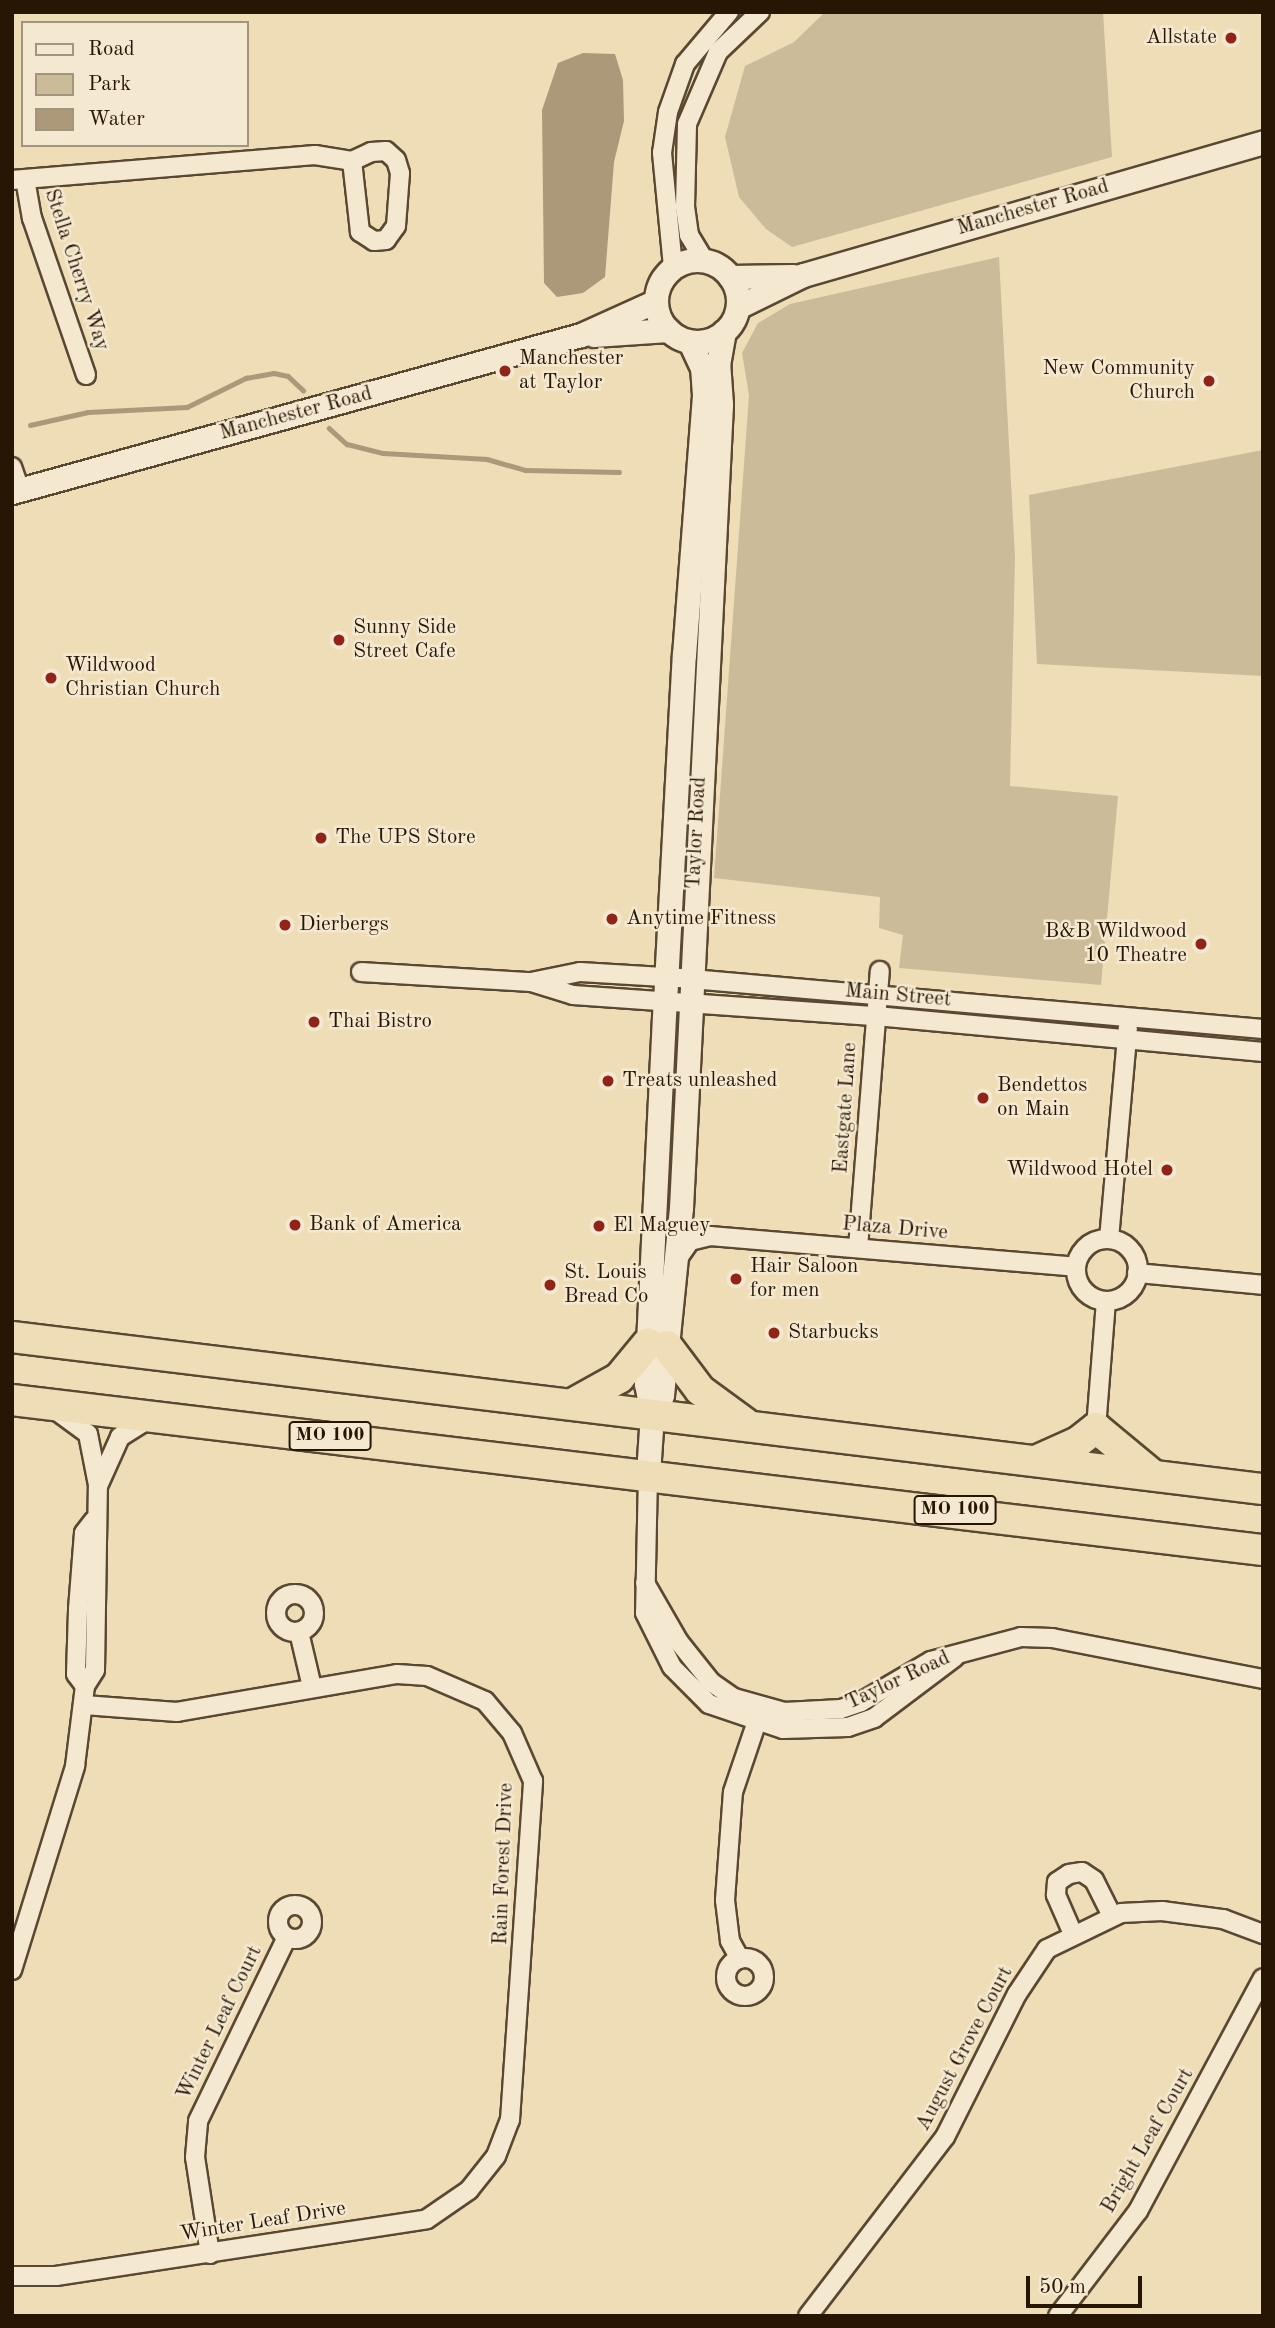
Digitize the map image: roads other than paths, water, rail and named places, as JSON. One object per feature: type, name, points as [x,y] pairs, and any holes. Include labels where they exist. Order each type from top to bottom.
[{"type":"highway","points":[[12,1337],[1263,1489]]},
{"type":"highway","points":[[572,1404],[619,1378],[658,1345],[700,1390],[748,1426]]},
{"type":"highway","name":"MO 100","points":[[12,1400],[648,1474],[1263,1550]]},
{"type":"highway","points":[[1037,1461],[1079,1442],[1096,1428],[1152,1475]]},
{"type":"street","points":[[729,12],[685,64],[668,112],[662,153],[673,267],[658,288],[657,317],[668,330],[690,342],[708,341],[724,332],[738,307],[738,293],[730,277],[704,260],[689,235],[685,207],[687,124],[718,52],[760,12]]},
{"type":"street","name":"Manchester Road","points":[[738,307],[803,275],[1263,142]]},
{"type":"street","points":[[19,179],[315,155],[352,161],[379,150],[393,155],[399,166],[397,226],[386,240],[374,241],[360,232],[352,161]]},
{"type":"street","name":"Stella Cherry Way","points":[[19,179],[86,375]]},
{"type":"street","points":[[673,267],[704,260]]},
{"type":"street","name":"Manchester Road","points":[[730,277],[803,275]]},
{"type":"street","name":"Manchester Road","points":[[16,491],[581,335],[656,301]]},
{"type":"street","name":"Manchester Road","points":[[581,335],[668,330]]},
{"type":"street","name":"Taylor Road","points":[[658,1345],[676,1002],[722,404],[718,365],[724,332]]},
{"type":"street","name":"Taylor Road","points":[[678,978],[684,655],[704,395],[702,368],[690,342]]},
{"type":"street","points":[[12,467],[16,491]]},
{"type":"street","name":"Eastgate Lane","points":[[858,1248],[880,971]]},
{"type":"street","name":"Main Street","points":[[361,972],[531,982],[573,995],[876,1016],[1263,1052]]},
{"type":"street","name":"Main Street","points":[[531,982],[580,972],[678,978],[1263,1029]]},
{"type":"street","name":"Taylor Road","points":[[676,1002],[681,1205],[676,1263],[646,1392],[652,1414],[645,1583],[695,1665],[759,1716],[841,1709],[873,1696],[931,1661],[1021,1637],[1052,1638],[1263,1679]]},
{"type":"street","points":[[1109,1239],[1128,1017]]},
{"type":"street","points":[[681,1205],[691,1224],[710,1236]]},
{"type":"street","points":[[676,1263],[690,1241],[710,1236]]},
{"type":"street","name":"Plaza Drive","points":[[710,1236],[1076,1267]]},
{"type":"street","points":[[1109,1239],[1130,1250],[1138,1273],[1128,1293],[1106,1301],[1084,1290],[1076,1267],[1084,1250],[1109,1239]]},
{"type":"street","points":[[1138,1273],[1263,1285]]},
{"type":"street","points":[[1096,1428],[1106,1301]]},
{"type":"street","points":[[48,1405],[88,1434],[98,1486]]},
{"type":"street","points":[[12,1970],[75,1766],[85,1695],[76,1674],[84,1533],[94,1520],[98,1486],[120,1437],[155,1415]]},
{"type":"street","points":[[299,1632],[312,1688]]},
{"type":"street","name":"Rain Forest Drive","points":[[85,1695],[177,1712],[397,1674],[427,1676],[485,1702],[523,1752],[533,1781],[510,2120],[496,2156]]},
{"type":"street","points":[[740,1959],[730,1941],[725,1900],[733,1791],[759,1716]]},
{"type":"street","points":[[1073,1934],[1056,1895],[1057,1882],[1069,1874],[1082,1872],[1094,1880],[1112,1916]]},
{"type":"street","name":"August Grove Court","points":[[808,2316],[945,2137],[1017,1994],[1047,1949],[1112,1916],[1162,1911],[1223,1919],[1263,1934]]},
{"type":"street","name":"Winter Leaf Court","points":[[210,2254],[195,2157],[198,2121],[287,1937]]},
{"type":"street","name":"Bright Leaf Court","points":[[1058,2316],[1138,2211],[1263,1978]]},
{"type":"street","name":"Winter Leaf Drive","points":[[12,2276],[56,2276],[427,2218],[469,2190],[496,2156]]},
{"type":"water","points":[[583,53],[615,54],[623,80],[624,121],[614,162],[605,277],[583,293],[557,297],[544,283],[542,110],[558,63]]},
{"type":"waterway","points":[[30,425],[88,412],[187,407],[246,378],[274,373],[288,376],[303,390]]},
{"type":"waterway","points":[[329,428],[347,444],[383,453],[487,459],[525,470],[619,472]]},
{"type":"place","name":"Allstate","points":[[1231,38]]},
{"type":"place","name":"Manchester at Taylor","points":[[505,371]]},
{"type":"place","name":"New Community Church","points":[[1209,381]]},
{"type":"place","name":"Sunny Side Street Cafe","points":[[339,640]]},
{"type":"place","name":"Wildwood Christian Church","points":[[51,678]]},
{"type":"place","name":"The UPS Store","points":[[321,838]]},
{"type":"place","name":"Anytime Fitness","points":[[612,919]]},
{"type":"place","name":"Dierbergs","points":[[285,925]]},
{"type":"place","name":"B&B Wildwood 10 Theatre","points":[[1201,944]]},
{"type":"place","name":"Thai Bistro","points":[[314,1022]]},
{"type":"place","name":"Treats unleashed","points":[[608,1081]]},
{"type":"place","name":"Bendettos on Main","points":[[983,1098]]},
{"type":"place","name":"Wildwood Hotel","points":[[1167,1170]]},
{"type":"place","name":"Bank of America","points":[[295,1225]]},
{"type":"place","name":"El Maguey","points":[[599,1226]]},
{"type":"place","name":"Hair Saloon for men","points":[[736,1279]]},
{"type":"place","name":"St. Louis Bread Co","points":[[550,1285]]},
{"type":"place","name":"Starbucks","points":[[774,1333]]}]
